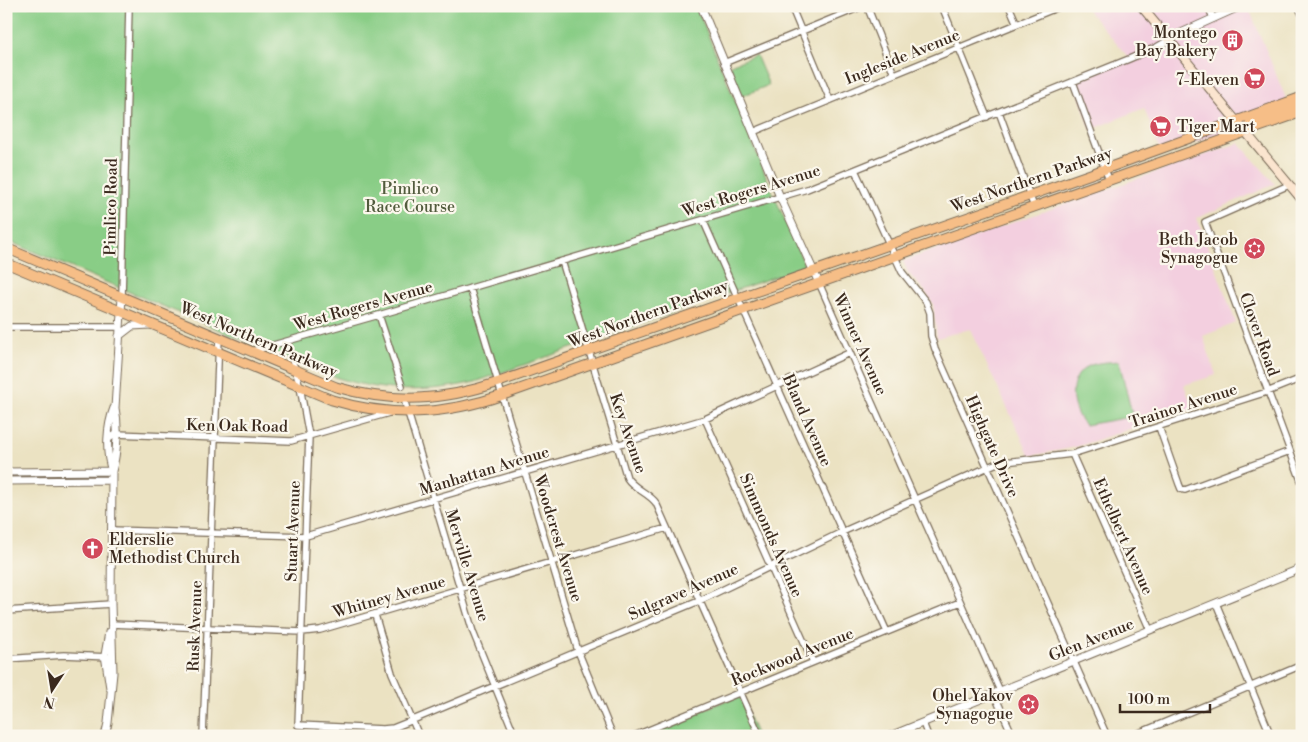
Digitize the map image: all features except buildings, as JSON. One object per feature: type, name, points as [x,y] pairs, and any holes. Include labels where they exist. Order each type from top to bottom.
[{"type":"main road","points":[[1140,6],[1289,185],[1299,191],[1302,200]]},
{"type":"main road","name":"West Northern Parkway","points":[[6,248],[336,387],[373,396],[404,399],[454,395],[499,382],[588,351],[1302,97]]},
{"type":"main road","points":[[1245,132],[1248,125],[1302,104]]},
{"type":"main road","name":"West Northern Parkway","points":[[6,263],[300,387],[349,405],[392,412],[441,411],[503,395],[1302,112]]},
{"type":"street","name":"Pimlico Road","points":[[112,471],[108,462],[110,418],[114,408],[122,298],[129,6]]},
{"type":"street","name":"Winner Avenue","points":[[701,6],[780,197],[960,602],[1013,736]]},
{"type":"street","points":[[791,6],[830,100]]},
{"type":"street","points":[[724,63],[865,6],[894,74]]},
{"type":"street","points":[[942,6],[987,117]]},
{"type":"street","points":[[1009,6],[1017,24]]},
{"type":"street","name":"Ingleside Avenue","points":[[752,132],[1061,6]]},
{"type":"street","points":[[1208,6],[1213,18]]},
{"type":"street","name":"West Rogers Avenue","points":[[250,352],[562,262],[823,183],[1157,47],[1181,32],[1241,6]]},
{"type":"street","points":[[1298,6],[1302,14]]},
{"type":"street","points":[[1073,82],[1109,180]]},
{"type":"street","points":[[1000,112],[1034,207]]},
{"type":"street","name":"Highgate Drive","points":[[855,170],[893,257],[906,278],[926,302],[930,313],[931,336],[935,349],[1107,736]]},
{"type":"street","name":"Clover Road","points":[[1289,185],[1205,222],[1302,483]]},
{"type":"street","name":"Bland Avenue","points":[[703,220],[887,632]]},
{"type":"street","name":"Key Avenue","points":[[562,262],[628,481],[654,500],[760,736]]},
{"type":"street","name":"Woodcrest Avenue","points":[[470,288],[578,651],[613,736]]},
{"type":"street","points":[[379,315],[402,386]]},
{"type":"street","points":[[119,336],[132,326],[155,326]]},
{"type":"street","points":[[6,327],[120,327]]},
{"type":"street","name":"Rusk Avenue","points":[[203,736],[219,338]]},
{"type":"street","name":"Stuart Avenue","points":[[287,341],[300,387],[309,436],[298,725]]},
{"type":"street","name":"Manhattan Avenue","points":[[111,530],[306,536],[705,419],[849,352]]},
{"type":"street","name":"Trainor Avenue","points":[[1072,454],[1267,392],[1302,378]]},
{"type":"street","name":"Merville Avenue","points":[[404,399],[473,632],[515,736]]},
{"type":"street","name":"Pimlico Road","points":[[105,736],[113,676],[111,530],[112,471],[117,418],[114,408]]},
{"type":"street","name":"Ken Oak Road","points":[[116,434],[287,441],[392,412]]},
{"type":"street","name":"Simmonds Avenue","points":[[705,419],[813,662]]},
{"type":"street","points":[[1159,426],[1181,489],[1189,490],[1290,451]]},
{"type":"street","points":[[109,439],[116,434]]},
{"type":"street","name":"Sulgrave Avenue","points":[[298,725],[388,729],[699,601],[842,532],[988,468],[1005,462],[1054,458],[1072,454]]},
{"type":"street","name":"Ethelbert Avenue","points":[[1072,454],[1150,630]]},
{"type":"street","points":[[6,472],[112,471]]},
{"type":"street","points":[[6,481],[112,480]]},
{"type":"street","name":"Whitney Avenue","points":[[111,624],[302,632],[320,630],[667,528]]},
{"type":"street","name":"Glen Avenue","points":[[890,736],[1302,568]]},
{"type":"street","name":"Rockwood Avenue","points":[[634,736],[960,602]]},
{"type":"street","points":[[1216,603],[1271,736]]},
{"type":"street","points":[[6,610],[111,604]]},
{"type":"street","points":[[375,615],[389,664],[419,736]]},
{"type":"street","name":"Pimlico Road","points":[[111,624],[105,656],[111,691]]},
{"type":"street","points":[[6,659],[64,655],[105,656],[113,658]]},
{"type":"street","points":[[1132,736],[1302,665]]},
{"type":"street","points":[[923,722],[928,736]]},
{"type":"shaded area","points":[[1084,6],[1208,6],[1214,18],[1242,6],[1248,6],[1287,101],[1253,122],[1161,154],[1144,108],[1091,130],[1074,80],[1129,58]]},
{"type":"shaded area","points":[[1239,143],[1275,184],[1197,218],[1236,323],[1203,336],[1216,375],[1184,385],[1194,410],[1177,413],[1076,447],[1030,456],[970,329],[937,338],[933,304],[924,290],[908,273],[903,261]]},
{"type":"green space","name":"Pimlico Race Course","points":[[6,6],[696,6],[805,266],[475,382],[451,387],[407,390],[365,385],[344,380],[300,364],[6,240]]},
{"type":"green space","points":[[756,55],[769,85],[742,96],[730,65]]},
{"type":"green space","points":[[1119,361],[1132,414],[1130,417],[1085,425],[1073,402],[1074,384],[1077,376],[1091,365]]},
{"type":"green space","points":[[739,695],[757,736],[641,736]]},
{"type":"place","name":"Montego Bay Bakery","points":[[1233,41]]},
{"type":"place","name":"7-Eleven","points":[[1255,79]]},
{"type":"place","name":"Tiger Mart","points":[[1161,126]]},
{"type":"place","name":"Beth Jacob Synagogue","points":[[1254,248]]},
{"type":"place","name":"Elderslie Methodist Church","points":[[93,548]]},
{"type":"place","name":"Ohel Yakov Synagogue","points":[[1029,704]]}]
